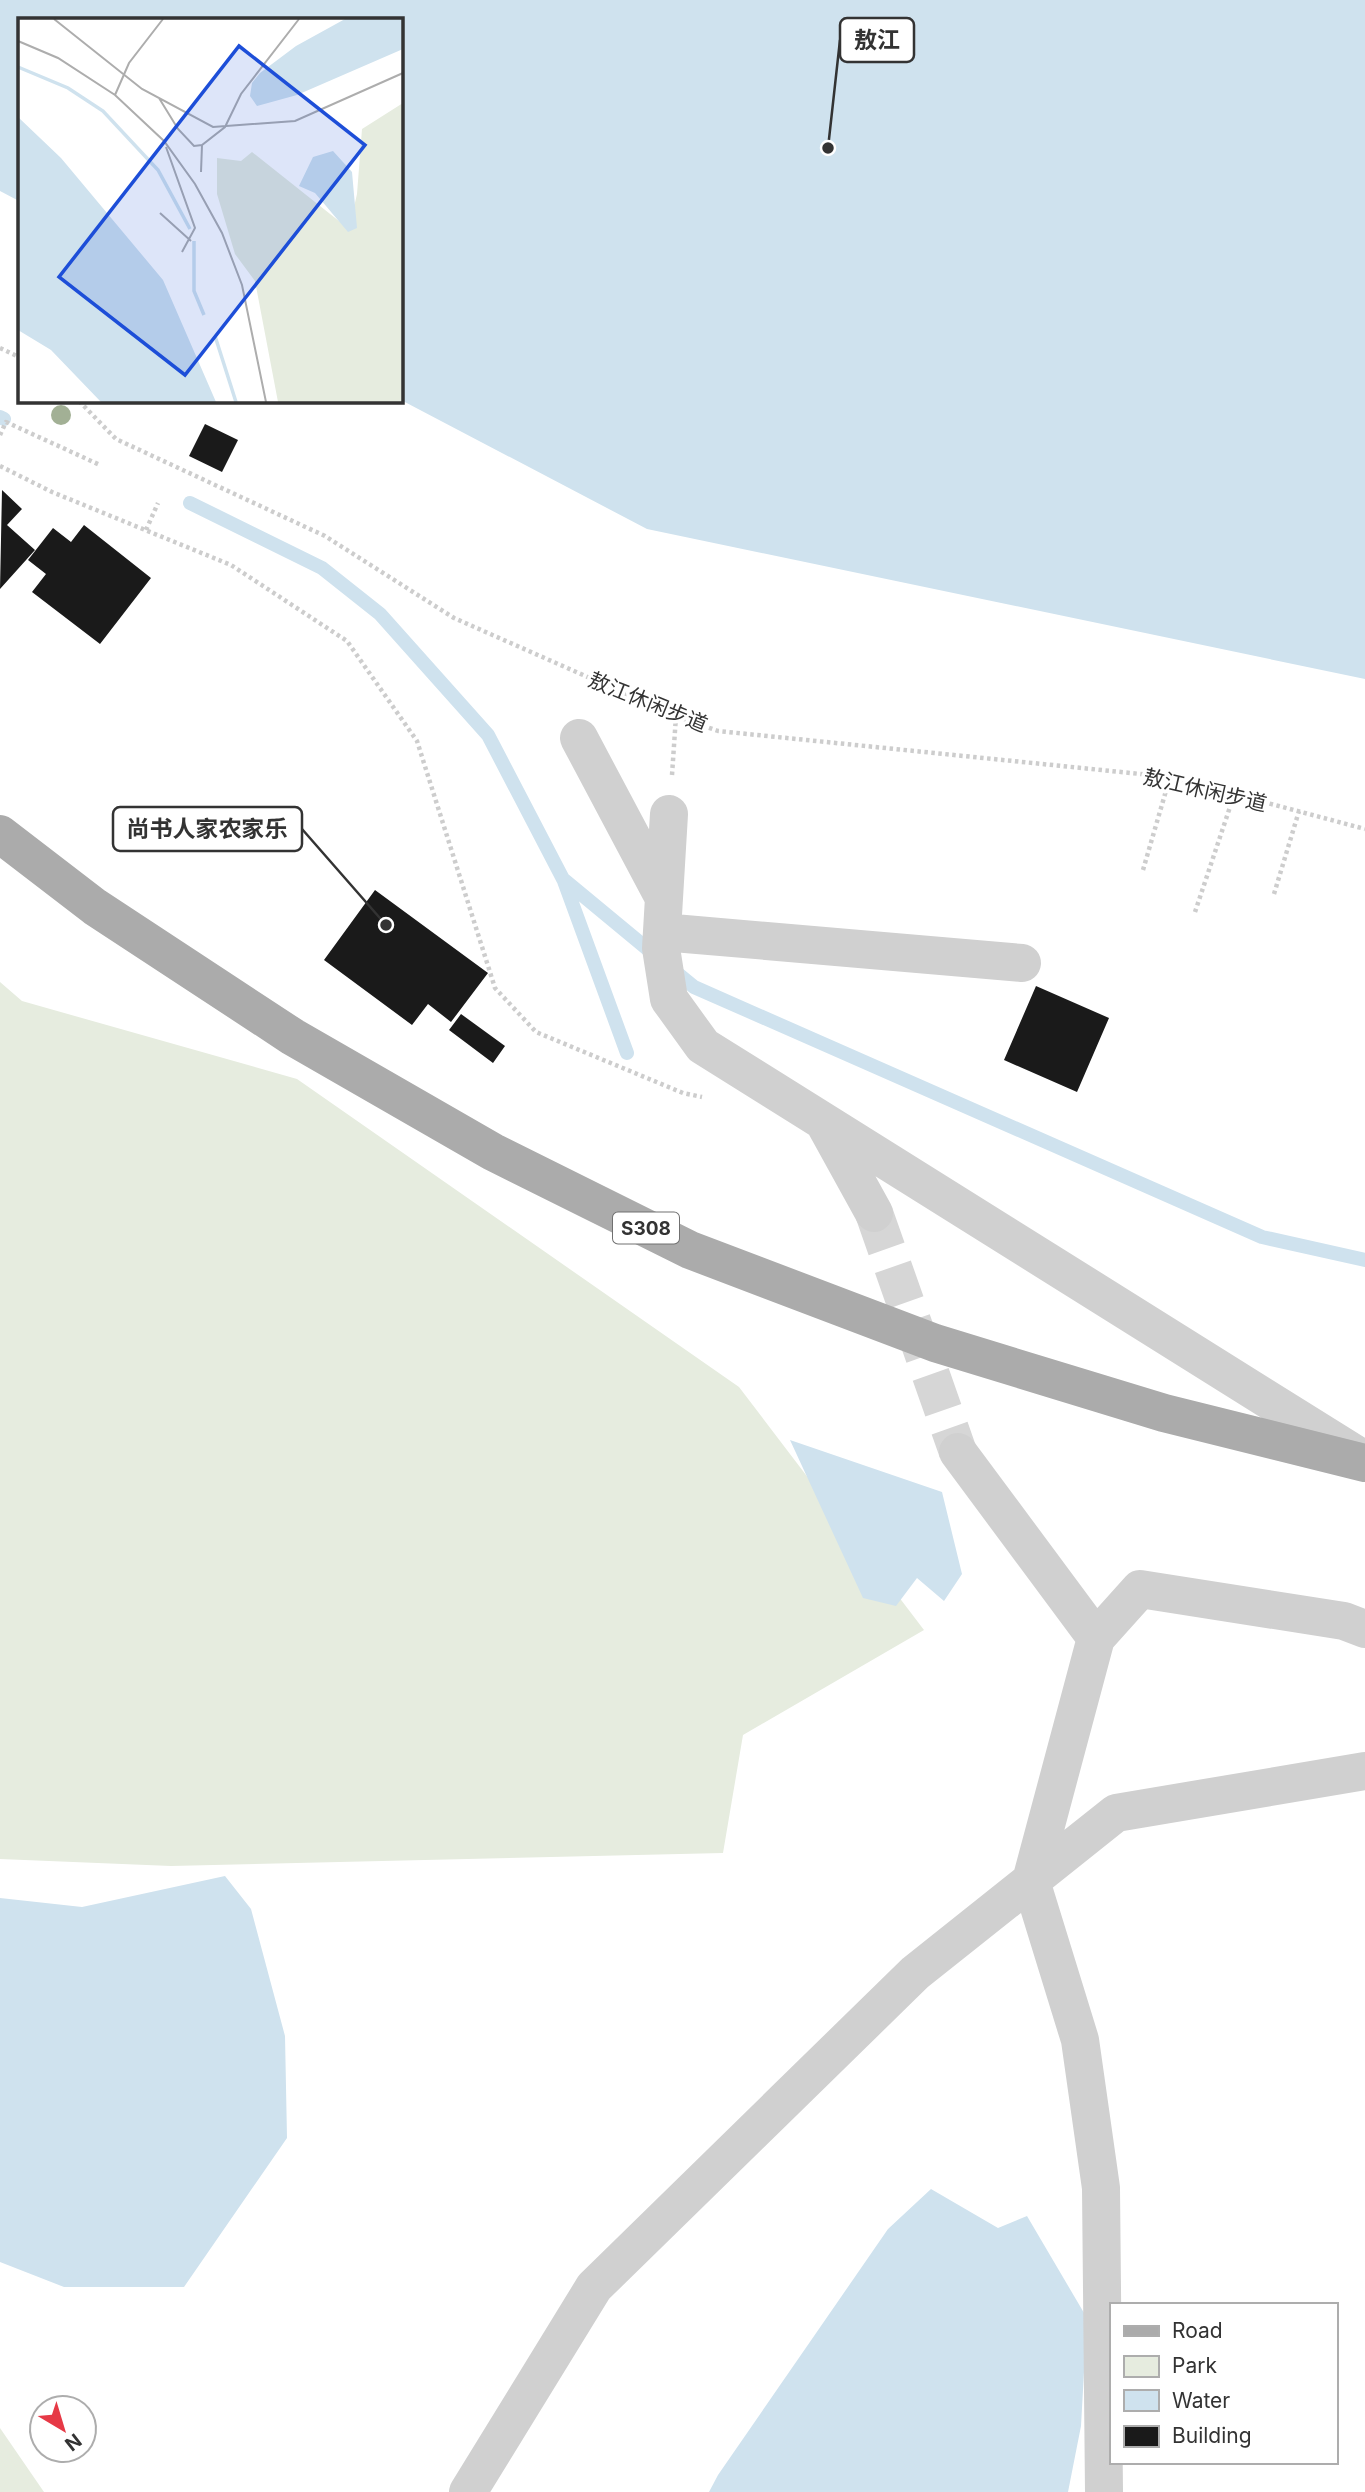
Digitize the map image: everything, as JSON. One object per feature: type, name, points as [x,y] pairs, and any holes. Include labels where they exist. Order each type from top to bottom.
[{"type":"main road","name":"S308","points":[[0,834],[95,907],[292,1037],[493,1152],[690,1250],[935,1343],[1164,1413],[1365,1461]]},
{"type":"street","points":[[579,737],[662,926]]},
{"type":"street","points":[[669,814],[662,926],[669,999],[703,1046],[1365,1461]]},
{"type":"street","points":[[662,926],[1022,963]]},
{"type":"street","points":[[826,1125],[874,1213]]},
{"type":"street","points":[[958,1452],[1096,1638]]},
{"type":"street","points":[[1104,2492],[1101,2188],[1080,2040],[1031,1881],[1096,1638],[1140,1589],[1344,1621],[1365,1629]]},
{"type":"street","points":[[468,2492],[594,2287],[915,1973],[1116,1813],[1365,1771]]},
{"type":"path","points":[[0,348],[18,357]]},
{"type":"path","name":"敖江休闲步道","points":[[80,402],[116,439],[325,536],[454,618],[676,716],[718,731],[1170,777],[1365,829]]},
{"type":"path","points":[[0,435],[6,422],[100,464]]},
{"type":"path","points":[[0,466],[52,492],[231,565],[347,640],[418,741],[495,988],[536,1032],[683,1093],[709,1099]]},
{"type":"path","points":[[146,530],[158,503]]},
{"type":"path","points":[[669,814],[676,716]]},
{"type":"path","points":[[1143,870],[1170,777]]},
{"type":"path","points":[[1195,912],[1234,794]]},
{"type":"path","points":[[1274,894],[1298,811]]},
{"type":"green space","points":[[0,982],[22,1001],[297,1079],[739,1387],[924,1630],[743,1735],[723,1853],[171,1866],[0,1859]]},
{"type":"green space","points":[[0,2428],[44,2492],[0,2492]]},
{"type":"water","points":[[0,0],[1365,0],[1365,679],[647,529],[402,401],[402,18],[18,18],[18,200],[0,191]]},
{"type":"water","points":[[790,1440],[942,1492],[962,1574],[944,1601],[917,1578],[896,1606],[863,1598]]},
{"type":"water","points":[[225,1876],[251,1909],[285,2036],[287,2138],[184,2287],[64,2287],[0,2262],[0,1898],[82,1907]]},
{"type":"water","points":[[931,2189],[998,2228],[1027,2216],[1087,2318],[1081,2426],[1068,2492],[709,2492],[718,2475],[888,2229]]},
{"type":"building","points":[[205,424],[238,440],[222,472],[189,456]]},
{"type":"building","points":[[2,490],[22,509],[7,525],[35,550],[0,589]]},
{"type":"building","points":[[84,525],[151,578],[100,644],[32,592],[46,574],[28,560],[53,528],[71,542]]},
{"type":"building","points":[[375,890],[488,973],[451,1022],[428,1004],[412,1025],[324,960]]},
{"type":"building","points":[[1036,986],[1109,1018],[1077,1092],[1004,1060]]},
{"type":"building","points":[[461,1014],[505,1046],[493,1063],[449,1030]]},
{"type":"waterway","points":[[0,417],[4,419]]},
{"type":"waterway","points":[[190,503],[322,568],[380,614],[488,735],[563,879],[656,956]]},
{"type":"waterway","points":[[564,881],[627,1053]]},
{"type":"waterway","points":[[672,969],[694,987],[1262,1237],[1365,1260]]},
{"type":"tunnel","points":[[874,1213],[958,1452]]},
{"type":"place","name":"敖江","points":[[828,148]]},
{"type":"place","name":"尚书人家农家乐","points":[[386,925]]}]
